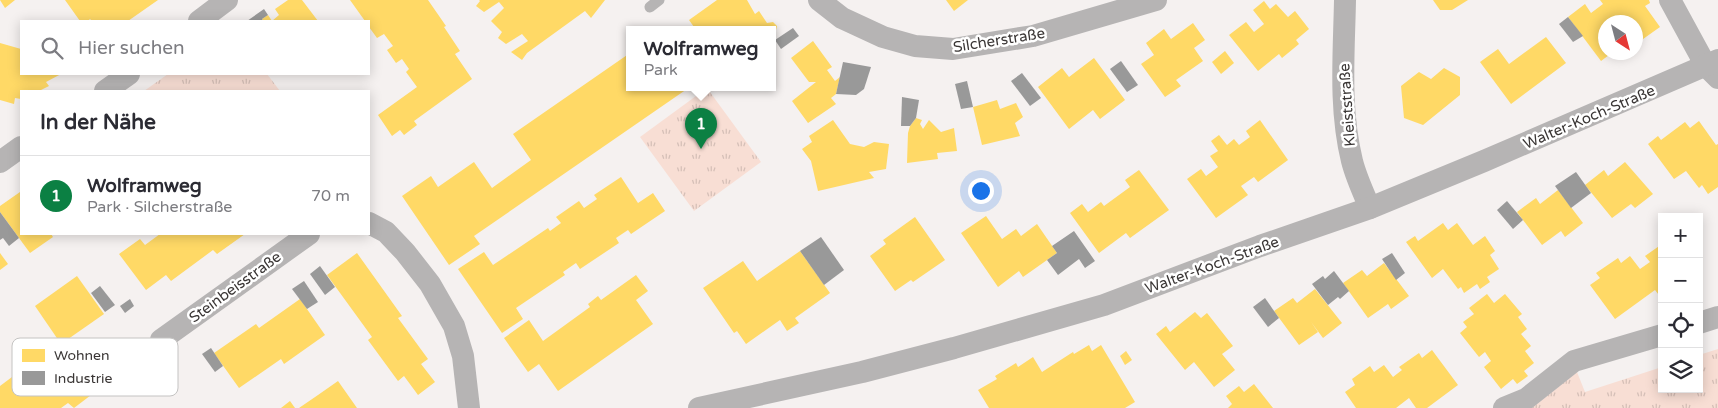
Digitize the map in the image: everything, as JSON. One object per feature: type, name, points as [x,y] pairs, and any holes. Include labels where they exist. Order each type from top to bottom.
[{"type":"street","points":[[200,20],[226,0]]},
{"type":"street","name":"Silcherstraße","points":[[819,0],[842,18],[883,36],[915,46],[953,49],[1033,36],[1156,0]]},
{"type":"street","name":"Kleiststraße","points":[[1345,0],[1343,87],[1346,124],[1352,161],[1370,208]]},
{"type":"street","points":[[1670,0],[1714,68]]},
{"type":"street","name":"Walter-Koch-Straße","points":[[699,408],[862,372],[1104,305],[1260,246],[1370,208],[1714,68]]},
{"type":"street","points":[[105,90],[128,75]]},
{"type":"street","points":[[0,162],[20,148]]},
{"type":"street","points":[[370,224],[386,232],[406,252],[430,284],[454,326],[463,356],[469,408]]},
{"type":"street","name":"Steinbeisstraße","points":[[164,338],[308,235]]},
{"type":"street","points":[[1703,322],[1718,317]]},
{"type":"street","points":[[1504,408],[1526,399],[1574,361],[1658,336]]},
{"type":"green space","points":[[167,75],[268,75],[279,90],[145,90]]},
{"type":"green space","points":[[703,91],[709,91],[761,162],[694,211],[640,137]]},
{"type":"green space","points":[[1718,349],[1718,408],[1532,408],[1577,372],[1585,392],[1658,368],[1658,393],[1703,393],[1703,354]]},
{"type":"building: Wohnen","points":[[0,0],[15,0],[5,8]]},
{"type":"building: Wohnen","points":[[65,0],[158,0],[129,20],[79,20]]},
{"type":"building: Wohnen","points":[[288,0],[302,0],[317,20],[273,20],[279,15],[275,9]]},
{"type":"building: Wohnen","points":[[350,0],[428,0],[460,51],[455,54],[472,79],[414,121],[417,125],[404,135],[400,130],[392,136],[378,115],[417,87],[406,72],[409,69],[402,59],[396,63],[387,50],[393,46],[384,34],[377,38],[370,28],[370,20],[364,20]]},
{"type":"building: Wohnen","points":[[479,0],[605,0],[591,18],[585,11],[527,53],[522,60],[511,52],[528,41],[522,34],[506,44],[498,38],[502,32],[491,21],[504,8],[499,2],[484,12],[476,6]]},
{"type":"building: Wohnen","points":[[717,0],[747,0],[755,14],[759,11],[767,23],[773,22],[777,26],[776,30],[776,26],[693,26],[689,20]]},
{"type":"building: Wohnen","points":[[946,0],[968,0],[954,11]]},
{"type":"building: Wohnen","points":[[1433,0],[1468,0],[1452,10],[1440,10]]},
{"type":"building: Wohnen","points":[[1600,0],[1649,0],[1650,3],[1645,6],[1660,27],[1643,39],[1643,15],[1598,15],[1598,57],[1568,17],[1585,4],[1591,13],[1603,4]]},
{"type":"building: Wohnen","points":[[1264,1],[1270,9],[1276,4],[1288,17],[1295,11],[1309,29],[1296,40],[1299,44],[1282,58],[1279,54],[1258,71],[1229,35],[1246,22],[1254,32],[1264,24],[1253,10]]},
{"type":"building: Wohnen","points":[[268,15],[271,20],[262,20],[262,19]]},
{"type":"building: Wohnen","points":[[1193,23],[1205,40],[1194,48],[1203,61],[1176,80],[1181,86],[1165,97],[1141,64],[1154,55],[1146,43],[1164,29],[1171,39]]},
{"type":"building: Wohnen","points":[[1546,37],[1566,63],[1511,104],[1480,62],[1498,49],[1509,64]]},
{"type":"building: Wohnen","points":[[813,41],[832,67],[827,70],[835,81],[840,77],[836,94],[831,98],[836,104],[808,123],[792,101],[816,82],[809,82],[791,58]]},
{"type":"building: Wohnen","points":[[0,43],[20,49],[20,75],[59,75],[46,82],[49,86],[41,90],[20,90],[20,99],[15,98],[14,104],[0,100]]},
{"type":"building: Wohnen","points":[[1225,51],[1234,63],[1221,74],[1212,62]]},
{"type":"building: Wohnen","points":[[626,56],[626,91],[684,91],[474,236],[480,244],[449,265],[402,196],[431,176],[438,187],[474,162],[492,188],[531,160],[513,134]]},
{"type":"building: Wohnen","points":[[1094,58],[1125,100],[1100,119],[1093,110],[1069,129],[1038,87],[1062,68],[1069,77]]},
{"type":"building: Wohnen","points":[[1444,68],[1460,77],[1460,95],[1423,125],[1404,118],[1401,86],[1419,72],[1431,79]]},
{"type":"building: Wohnen","points":[[997,100],[1000,109],[1016,103],[1023,117],[1015,123],[1020,136],[982,145],[973,107]]},
{"type":"building: Wohnen","points":[[916,118],[922,120],[920,124],[923,129],[929,120],[941,132],[954,128],[957,151],[937,153],[938,159],[907,163],[908,133],[910,126]]},
{"type":"building: Wohnen","points":[[833,120],[850,144],[864,147],[874,142],[889,144],[886,169],[869,172],[874,178],[818,191],[811,161],[802,149],[812,142],[809,136]]},
{"type":"building: Wohnen","points":[[1260,120],[1288,160],[1258,182],[1254,177],[1241,186],[1248,195],[1216,218],[1187,179],[1201,169],[1206,176],[1218,167],[1210,156],[1218,151],[1211,141],[1219,135],[1227,145],[1234,139],[1239,145],[1250,137],[1246,131]]},
{"type":"building: Wohnen","points":[[1699,121],[1716,145],[1718,144],[1718,187],[1708,194],[1702,185],[1699,188],[1686,171],[1674,179],[1648,144],[1658,136],[1661,140],[1685,122],[1690,128]]},
{"type":"building: Wohnen","points":[[1625,162],[1653,194],[1635,208],[1631,204],[1612,218],[1585,185],[1604,170],[1608,176]]},
{"type":"building: Wohnen","points":[[1139,170],[1169,210],[1130,238],[1126,233],[1099,253],[1070,213],[1082,204],[1088,212],[1101,202],[1104,206],[1130,187],[1125,180]]},
{"type":"building: Wohnen","points":[[621,177],[638,203],[653,193],[665,211],[631,234],[628,230],[616,238],[619,243],[580,269],[576,263],[563,272],[565,275],[516,308],[523,319],[502,333],[458,269],[484,252],[493,265],[548,228],[550,231],[561,223],[556,217],[579,201],[584,208],[597,199],[594,195]]},
{"type":"building: Wohnen","points":[[1558,190],[1583,223],[1565,237],[1561,231],[1542,245],[1517,212],[1536,198],[1540,204]]},
{"type":"building: Wohnen","points":[[20,192],[20,235],[52,235],[53,237],[30,253],[0,212],[0,206]]},
{"type":"building: Wohnen","points":[[986,216],[1002,239],[1016,229],[1021,236],[1037,224],[1057,253],[1023,277],[1019,271],[998,287],[961,233]]},
{"type":"building: Wohnen","points":[[915,217],[945,260],[913,282],[911,280],[895,291],[870,256],[886,244],[883,240]]},
{"type":"building: Wohnen","points":[[1443,223],[1448,230],[1457,223],[1473,245],[1485,236],[1495,251],[1490,255],[1499,269],[1487,277],[1490,282],[1480,289],[1477,284],[1464,293],[1461,287],[1458,289],[1443,269],[1432,278],[1406,242],[1415,236],[1418,241]]},
{"type":"building: Wohnen","points":[[159,235],[244,235],[217,254],[213,250],[171,281],[166,275],[146,290],[119,254],[140,239],[145,245]]},
{"type":"building: Wohnen","points":[[1658,247],[1658,294],[1655,290],[1615,319],[1590,285],[1600,278],[1596,273],[1618,258],[1621,263],[1630,256],[1640,269],[1650,262],[1645,256]]},
{"type":"building: Wohnen","points":[[800,251],[830,293],[795,318],[799,323],[787,331],[780,320],[746,344],[737,331],[734,333],[703,288],[743,261],[757,281]]},
{"type":"building: Wohnen","points":[[0,253],[8,264],[0,270]]},
{"type":"building: Wohnen","points":[[357,253],[402,316],[398,318],[428,359],[421,364],[435,382],[418,395],[404,376],[398,381],[368,340],[372,337],[327,275]]},
{"type":"building: Wohnen","points":[[1384,263],[1409,296],[1391,309],[1388,304],[1368,318],[1343,283],[1362,270],[1367,276]]},
{"type":"building: Wohnen","points":[[636,275],[648,291],[636,300],[653,324],[558,391],[539,364],[528,372],[504,338],[529,320],[543,341],[590,307],[588,304],[598,296],[601,300]]},
{"type":"building: Wohnen","points":[[77,276],[104,314],[70,338],[57,338],[35,306]]},
{"type":"building: Wohnen","points":[[1315,289],[1342,323],[1323,338],[1311,322],[1318,332],[1299,345],[1274,311],[1293,298],[1297,303]]},
{"type":"building: Wohnen","points":[[1487,294],[1494,303],[1505,294],[1522,314],[1518,317],[1527,329],[1521,334],[1531,346],[1525,351],[1534,363],[1524,371],[1528,376],[1517,384],[1513,379],[1501,389],[1484,367],[1491,361],[1485,352],[1479,357],[1460,333],[1467,327],[1463,322],[1474,314],[1469,308]]},
{"type":"building: Wohnen","points":[[300,299],[325,335],[284,364],[281,359],[239,388],[214,353],[256,324],[259,328]]},
{"type":"building: Wohnen","points":[[1195,312],[1201,318],[1207,313],[1233,346],[1222,354],[1235,370],[1214,387],[1194,362],[1185,370],[1156,334],[1166,326],[1170,332]]},
{"type":"building: Wohnen","points":[[1089,345],[1092,351],[1101,345],[1135,402],[1125,408],[989,408],[978,390],[997,379],[995,376],[1016,363],[1018,367],[1033,357],[1042,372],[1073,352],[1074,354]]},
{"type":"building: Wohnen","points":[[1432,350],[1458,385],[1427,408],[1416,408],[1409,398],[1396,408],[1356,408],[1345,392],[1355,385],[1352,379],[1370,366],[1374,372],[1384,365],[1393,377],[1402,370],[1399,367],[1419,353],[1422,358]]},
{"type":"building: Wohnen","points":[[1126,351],[1132,360],[1125,365],[1120,356]]},
{"type":"building: Wohnen","points":[[12,377],[12,396],[90,396],[74,408],[68,403],[61,408],[0,408],[0,386]]},
{"type":"building: Wohnen","points":[[338,381],[357,408],[299,408],[318,395]]},
{"type":"building: Wohnen","points":[[1254,384],[1273,408],[1228,408],[1232,404],[1226,396],[1239,386],[1244,392]]},
{"type":"building: Wohnen","points":[[290,401],[295,408],[281,408]]},
{"type":"building: Industrie","points":[[264,9],[268,15],[262,20],[248,20]]},
{"type":"building: Industrie","points":[[1568,17],[1583,36],[1573,42],[1559,24]]},
{"type":"building: Industrie","points":[[793,28],[799,36],[781,49],[776,39]]},
{"type":"building: Industrie","points":[[1121,61],[1138,85],[1127,92],[1110,69]]},
{"type":"building: Industrie","points":[[843,62],[871,67],[864,89],[856,95],[836,94]]},
{"type":"building: Industrie","points":[[1022,73],[1041,98],[1030,106],[1011,81]]},
{"type":"building: Industrie","points":[[967,81],[973,107],[961,109],[955,84]]},
{"type":"building: Industrie","points":[[902,97],[919,100],[916,118],[910,126],[901,126]]},
{"type":"building: Industrie","points":[[1576,172],[1591,193],[1571,208],[1555,186]]},
{"type":"building: Industrie","points":[[1507,201],[1523,220],[1513,229],[1497,210]]},
{"type":"building: Industrie","points":[[0,212],[19,238],[9,246],[3,238],[0,240]]},
{"type":"building: Industrie","points":[[1074,231],[1095,261],[1085,268],[1079,259],[1058,275],[1047,260],[1057,253],[1052,246]]},
{"type":"building: Industrie","points":[[821,237],[844,270],[824,285],[800,251]]},
{"type":"building: Industrie","points":[[1392,253],[1405,273],[1396,280],[1382,259]]},
{"type":"building: Industrie","points":[[320,266],[335,287],[325,295],[310,274]]},
{"type":"building: Industrie","points":[[1334,271],[1349,291],[1340,299],[1338,297],[1328,305],[1312,284],[1323,276],[1325,279]]},
{"type":"building: Industrie","points":[[304,281],[318,302],[307,309],[292,289]]},
{"type":"building: Industrie","points":[[100,286],[115,305],[105,312],[91,293]]},
{"type":"building: Industrie","points":[[1265,298],[1279,318],[1268,327],[1253,307]]},
{"type":"building: Industrie","points":[[130,299],[134,306],[125,313],[120,306]]},
{"type":"building: Industrie","points":[[211,348],[223,366],[215,372],[202,354]]},
{"type":"place","name":"Wolframweg","points":[[701,149]]}]
